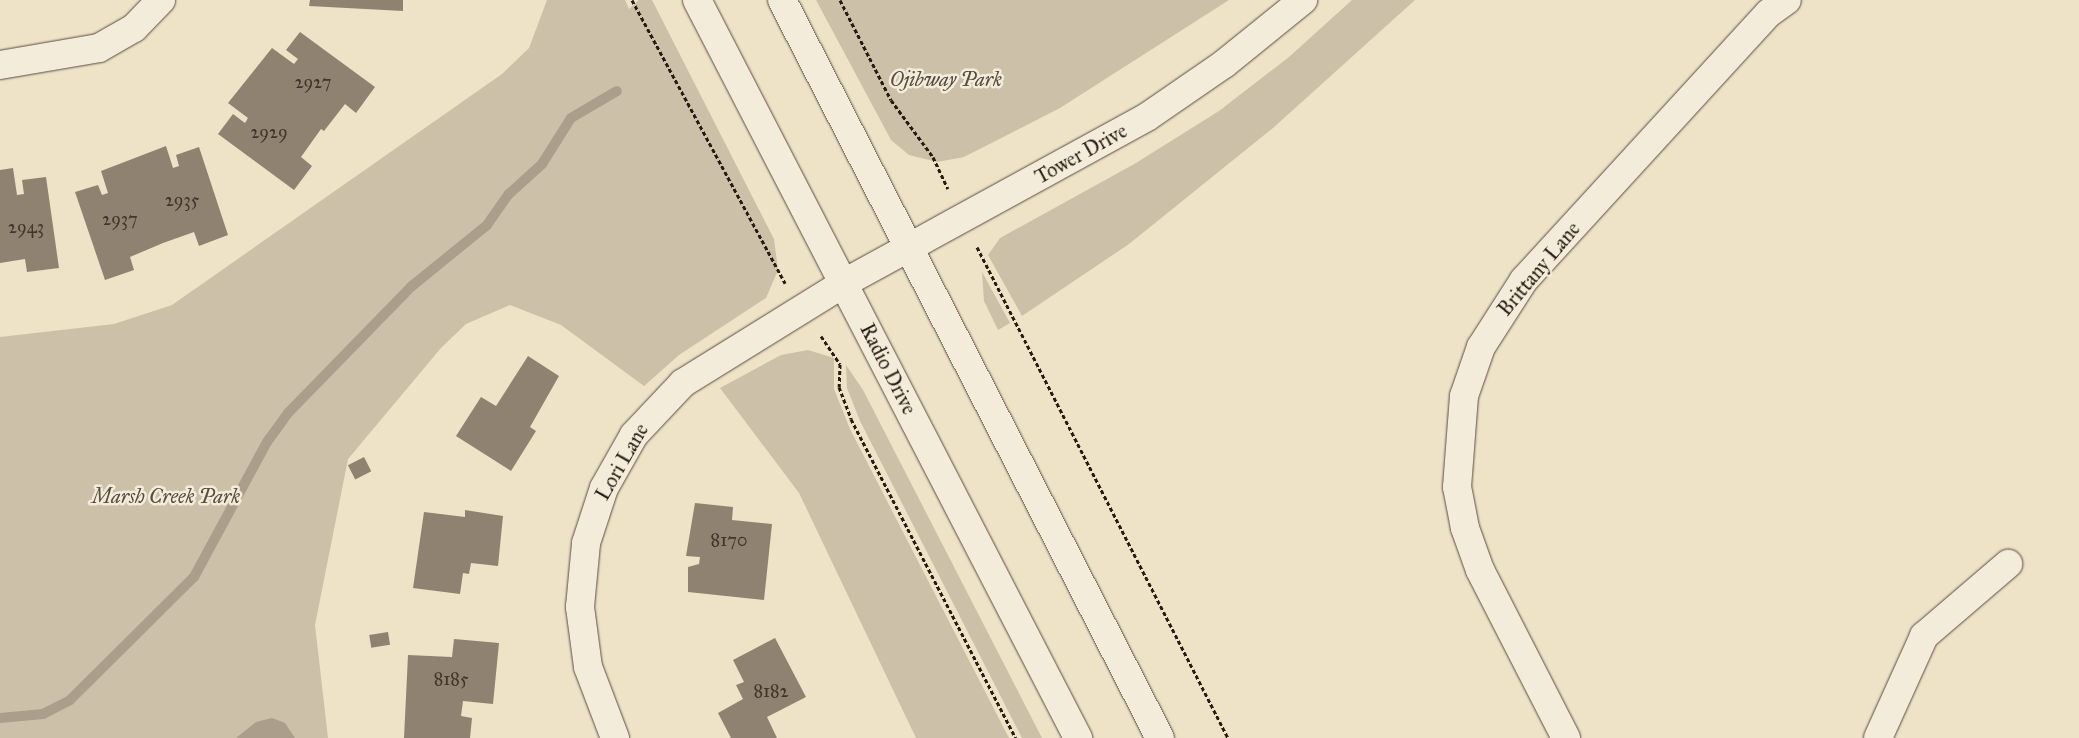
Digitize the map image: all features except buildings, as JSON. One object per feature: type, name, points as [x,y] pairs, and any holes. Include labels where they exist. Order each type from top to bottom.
[{"type":"street","points":[[0,65],[99,48],[134,28],[161,0]]},
{"type":"street","name":"Radio Drive","points":[[697,0],[1078,738]]},
{"type":"street","points":[[782,0],[1160,738]]},
{"type":"street","name":"Tower Drive","points":[[844,283],[907,245],[1147,117],[1224,64],[1303,0]]},
{"type":"street","name":"Brittany Lane","points":[[1566,738],[1480,570],[1465,528],[1457,487],[1464,396],[1481,347],[1524,280],[1769,14],[1787,0]]},
{"type":"street","name":"Lori Lane","points":[[615,738],[588,667],[580,607],[586,543],[604,488],[634,435],[683,383],[844,283]]},
{"type":"street","points":[[1878,738],[1924,636],[2008,564]]},
{"type":"path","points":[[632,0],[774,268]]},
{"type":"path","points":[[840,0],[894,105],[933,158]]},
{"type":"path","points":[[987,266],[1228,738]]},
{"type":"path","points":[[840,364],[839,387],[852,419],[1016,738]]},
{"type":"green space","name":"Marsh Creek Park","points":[[547,0],[625,0],[629,9],[639,0],[652,0],[774,239],[778,270],[766,298],[679,355],[644,386],[561,325],[510,305],[466,324],[441,348],[348,459],[315,625],[328,738],[0,738],[0,337],[114,324],[172,305],[502,74],[529,48]]},
{"type":"green space","name":"Ojibway Park","points":[[816,0],[1229,0],[1060,108],[964,157],[937,162],[909,155],[891,140]]},
{"type":"green space","points":[[1352,0],[1415,0],[1273,128],[1129,244],[1022,316],[988,255],[1000,238],[1136,163],[1219,111],[1289,57]]},
{"type":"green space","points":[[982,272],[1010,323],[998,330],[984,301]]},
{"type":"green space","points":[[808,350],[834,358],[834,389],[850,429],[1009,738],[916,738],[799,493],[720,388],[781,355]]},
{"type":"green space","points":[[846,365],[863,390],[1042,738],[1022,738],[860,421],[847,388]]},
{"type":"shaded area","points":[[272,718],[285,723],[295,738],[236,738],[256,722]]},
{"type":"waterway","points":[[0,718],[43,714],[70,700],[194,577],[267,442],[288,413],[412,286],[487,225],[509,194],[542,164],[571,118],[617,91]]}]
